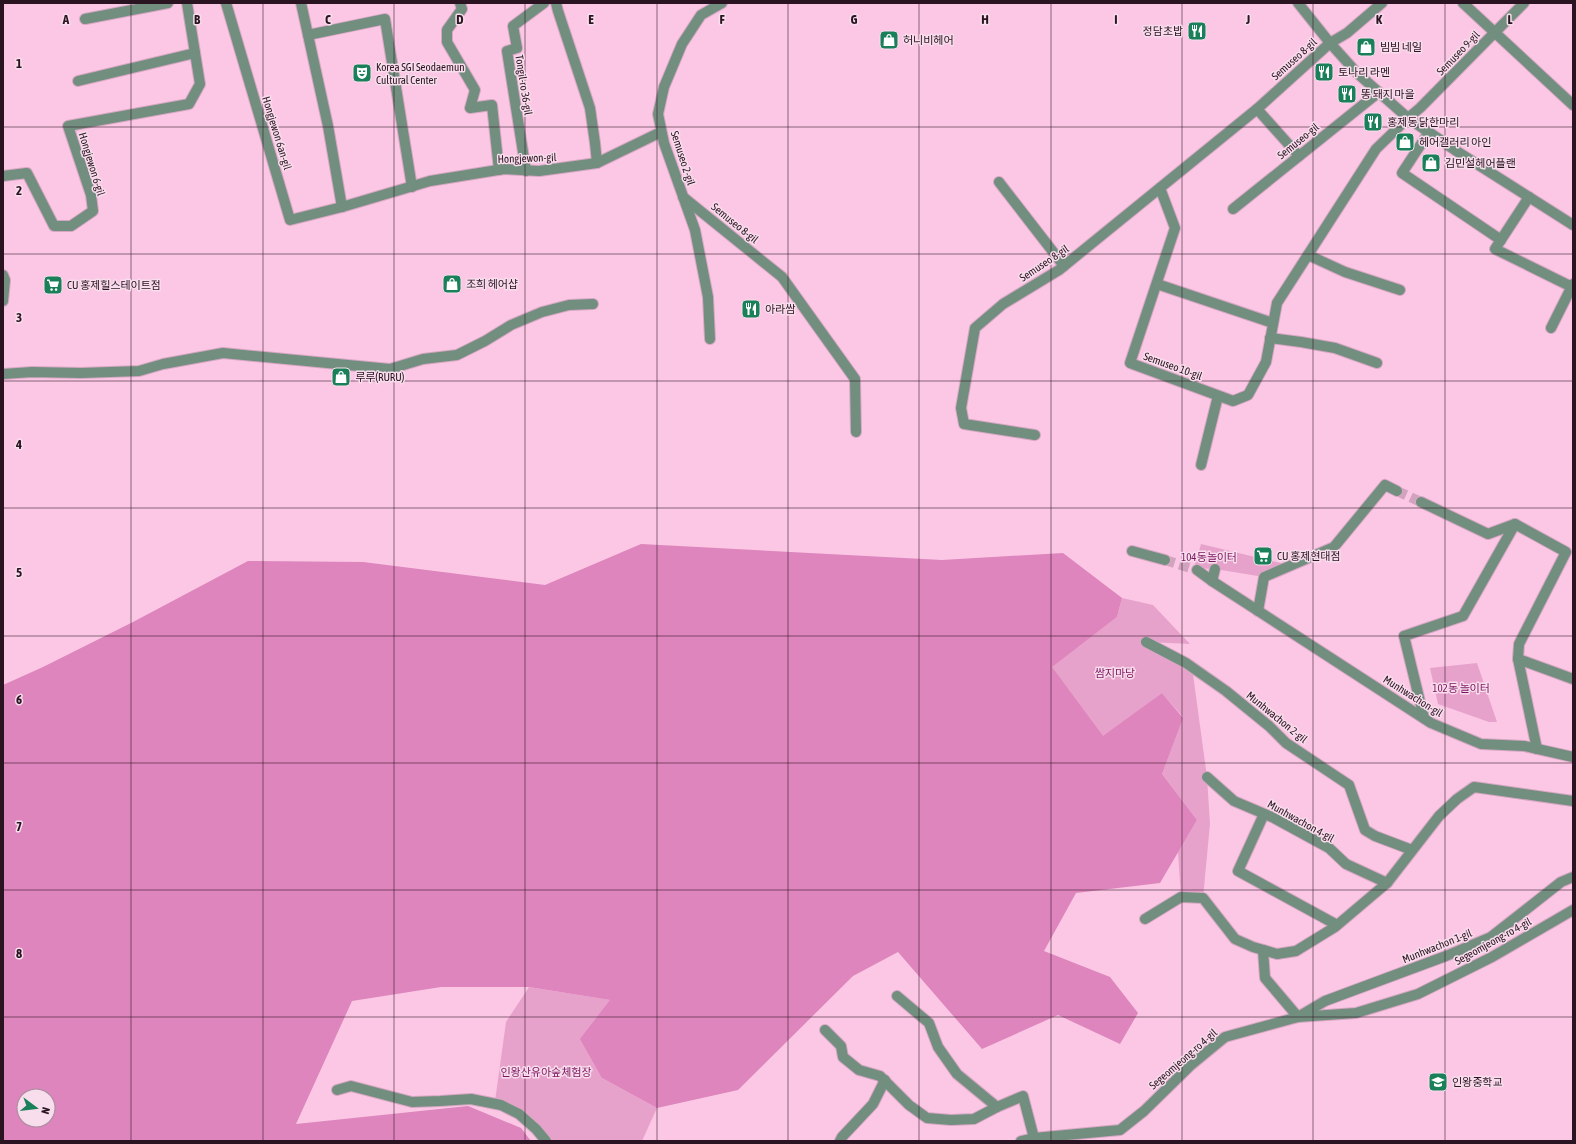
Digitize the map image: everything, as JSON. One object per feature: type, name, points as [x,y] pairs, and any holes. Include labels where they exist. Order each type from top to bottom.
[{"type":"street","points":[[85,19],[168,3]]},
{"type":"street","name":"Hongjewon 6-gil","points":[[3,176],[27,173],[54,226],[71,226],[92,211],[91,195],[68,126],[189,104],[200,84],[187,3]]},
{"type":"street","name":"Hongjewon 6an-gil","points":[[226,3],[290,220],[342,207]]},
{"type":"street","points":[[301,3],[328,126],[342,207]]},
{"type":"street","points":[[460,3],[462,9],[447,30],[448,42],[475,90],[470,108],[492,105],[499,170]]},
{"type":"street","name":"Tongil-ro 36-gil","points":[[526,171],[507,51],[518,48],[513,26],[544,3]]},
{"type":"street","points":[[556,3],[590,108],[596,163]]},
{"type":"street","name":"Semuseo 2-gil","points":[[710,339],[708,297],[695,230],[664,143],[658,114],[664,87],[682,44],[701,15],[722,3]]},
{"type":"street","points":[[1298,3],[1330,43],[1357,73],[1408,118],[1573,225]]},
{"type":"street","name":"Semuseo 8-gil","points":[[1035,435],[964,424],[961,408],[975,328],[1003,304],[1064,266],[1256,109],[1330,43],[1347,33],[1382,3]]},
{"type":"street","points":[[1463,3],[1573,105]]},
{"type":"street","name":"Semuseo 9-gil","points":[[1408,118],[1420,108],[1524,3]]},
{"type":"street","points":[[308,35],[386,19],[412,187]]},
{"type":"street","points":[[78,81],[195,53]]},
{"type":"street","name":"Semuseo-gil","points":[[1233,209],[1379,92]]},
{"type":"street","points":[[1256,109],[1299,156]]},
{"type":"street","name":"Semuseo 10-gil","points":[[1160,188],[1175,228],[1130,363],[1233,401],[1248,394],[1266,362],[1277,303],[1376,148],[1408,118]]},
{"type":"street","name":"Hongjewon-gil","points":[[342,207],[430,181],[499,170],[539,171],[596,163],[661,132]]},
{"type":"street","points":[[1429,132],[1402,174],[1501,240]]},
{"type":"street","points":[[999,182],[1064,266]]},
{"type":"street","name":"Semuseo 8-gil","points":[[683,197],[782,277],[855,380],[856,432]]},
{"type":"street","points":[[1529,197],[1495,249],[1572,285],[1551,328]]},
{"type":"street","points":[[1308,255],[1345,272],[1400,290]]},
{"type":"street","points":[[3,275],[5,280],[3,301]]},
{"type":"street","points":[[1156,284],[1273,323]]},
{"type":"street","points":[[3,374],[32,372],[81,373],[138,371],[163,364],[223,353],[390,369],[423,359],[457,355],[485,341],[511,325],[542,312],[569,305],[593,304]]},
{"type":"street","points":[[1270,338],[1334,348],[1377,363]]},
{"type":"street","points":[[1201,465],[1218,396]]},
{"type":"street","points":[[1258,610],[1264,577],[1334,547],[1385,485],[1397,491]]},
{"type":"street","points":[[1421,502],[1488,534],[1515,524],[1566,552],[1519,644],[1518,659],[1537,749]]},
{"type":"street","points":[[1424,718],[1404,636],[1463,616],[1515,524]]},
{"type":"street","points":[[1132,551],[1165,560]]},
{"type":"street","points":[[1212,581],[1215,569]]},
{"type":"street","name":"Munhwachon-gil","points":[[1197,570],[1431,722],[1481,744],[1524,746],[1573,757]]},
{"type":"street","name":"Munhwachon 2-gil","points":[[1146,642],[1186,663],[1226,691],[1269,726],[1286,743],[1349,785],[1365,830],[1375,836],[1412,850]]},
{"type":"street","points":[[1518,659],[1573,678]]},
{"type":"street","name":"Munhwachon 4-gil","points":[[1207,777],[1234,801],[1274,818],[1329,848],[1346,864],[1386,883]]},
{"type":"street","points":[[1145,919],[1181,896],[1203,898],[1235,939],[1277,954],[1296,951],[1337,925],[1386,883],[1439,816],[1457,799],[1474,787],[1573,801]]},
{"type":"street","points":[[1264,814],[1238,871],[1337,925]]},
{"type":"street","name":"Munhwachon 1-gil","points":[[1298,1017],[1325,1001],[1446,956],[1491,937],[1561,882],[1573,877]]},
{"type":"street","name":"Segeomjeong-ro 4-gil","points":[[1021,1141],[1034,1138],[1120,1130],[1144,1111],[1191,1066],[1225,1037],[1298,1017],[1356,1013],[1418,994],[1492,957],[1573,910]]},
{"type":"street","points":[[1263,950],[1264,978],[1298,1017]]},
{"type":"street","points":[[897,996],[929,1023],[938,1047],[957,1074],[996,1107]]},
{"type":"street","points":[[824,1030],[841,1046],[843,1056],[858,1070],[880,1076],[909,1106],[927,1118],[951,1120],[974,1119],[996,1107],[1023,1096],[1034,1138]]},
{"type":"street","points":[[840,1141],[873,1104],[885,1080]]},
{"type":"street","points":[[337,1090],[352,1086],[412,1102],[470,1099],[501,1105],[519,1114],[536,1129],[546,1141]]},
{"type":"green space","name":"104동놀이터","points":[[1201,544],[1285,564],[1264,577],[1215,569],[1194,568]]},
{"type":"green space","name":"쌈지마당","points":[[1122,598],[1153,605],[1190,644],[1148,642],[1192,667],[1207,777],[1210,824],[1203,898],[1181,897],[1178,852],[1197,820],[1162,774],[1183,717],[1162,693],[1103,737],[1051,667],[1117,617]]},
{"type":"green space","name":"102동 놀이터","points":[[1477,663],[1497,722],[1489,722],[1438,704],[1430,668]]},
{"type":"green space","name":"인왕산유아숲체험장","points":[[529,987],[610,1000],[602,1078],[657,1108],[642,1141],[551,1141],[540,1127],[495,1101],[506,1022]]},
{"type":"shaded area","points":[[641,544],[942,560],[1063,553],[1122,598],[1117,617],[1052,667],[1103,736],[1162,693],[1183,718],[1162,774],[1197,820],[1160,883],[1076,893],[1044,951],[1110,977],[1138,1013],[1120,1044],[1058,1015],[982,1049],[898,952],[853,976],[738,1090],[657,1108],[602,1078],[580,1039],[610,1000],[529,987],[441,987],[352,1001],[296,1124],[468,1106],[521,1128],[531,1141],[3,1141],[3,685],[43,667],[133,622],[248,561],[363,562],[545,585]]},
{"type":"tunnel","points":[[1397,491],[1421,502]]},
{"type":"tunnel","points":[[1165,560],[1197,570]]},
{"type":"place","name":"정담초밥","points":[[1197,31]]},
{"type":"place","name":"허니비헤어","points":[[889,40]]},
{"type":"place","name":"빔빔 네일","points":[[1366,47]]},
{"type":"place","name":"토나리 라멘","points":[[1324,72]]},
{"type":"place","name":"Korea SGI Seodaemun Cultural Center","points":[[362,73]]},
{"type":"place","name":"똥 돼지 마을","points":[[1347,94]]},
{"type":"place","name":"홍제동 닭한마리","points":[[1373,122]]},
{"type":"place","name":"헤어갤러리 아인","points":[[1405,142]]},
{"type":"place","name":"김민설헤어플랜","points":[[1431,163]]},
{"type":"place","name":"조희 헤어샵","points":[[452,284]]},
{"type":"place","name":"CU 홍제힐스테이트점","points":[[53,285]]},
{"type":"place","name":"아라쌈","points":[[751,309]]},
{"type":"place","name":"루루(RURU)","points":[[341,377]]},
{"type":"place","name":"CU 홍제현대점","points":[[1263,556]]},
{"type":"place","name":"인왕중학교","points":[[1438,1082]]}]
